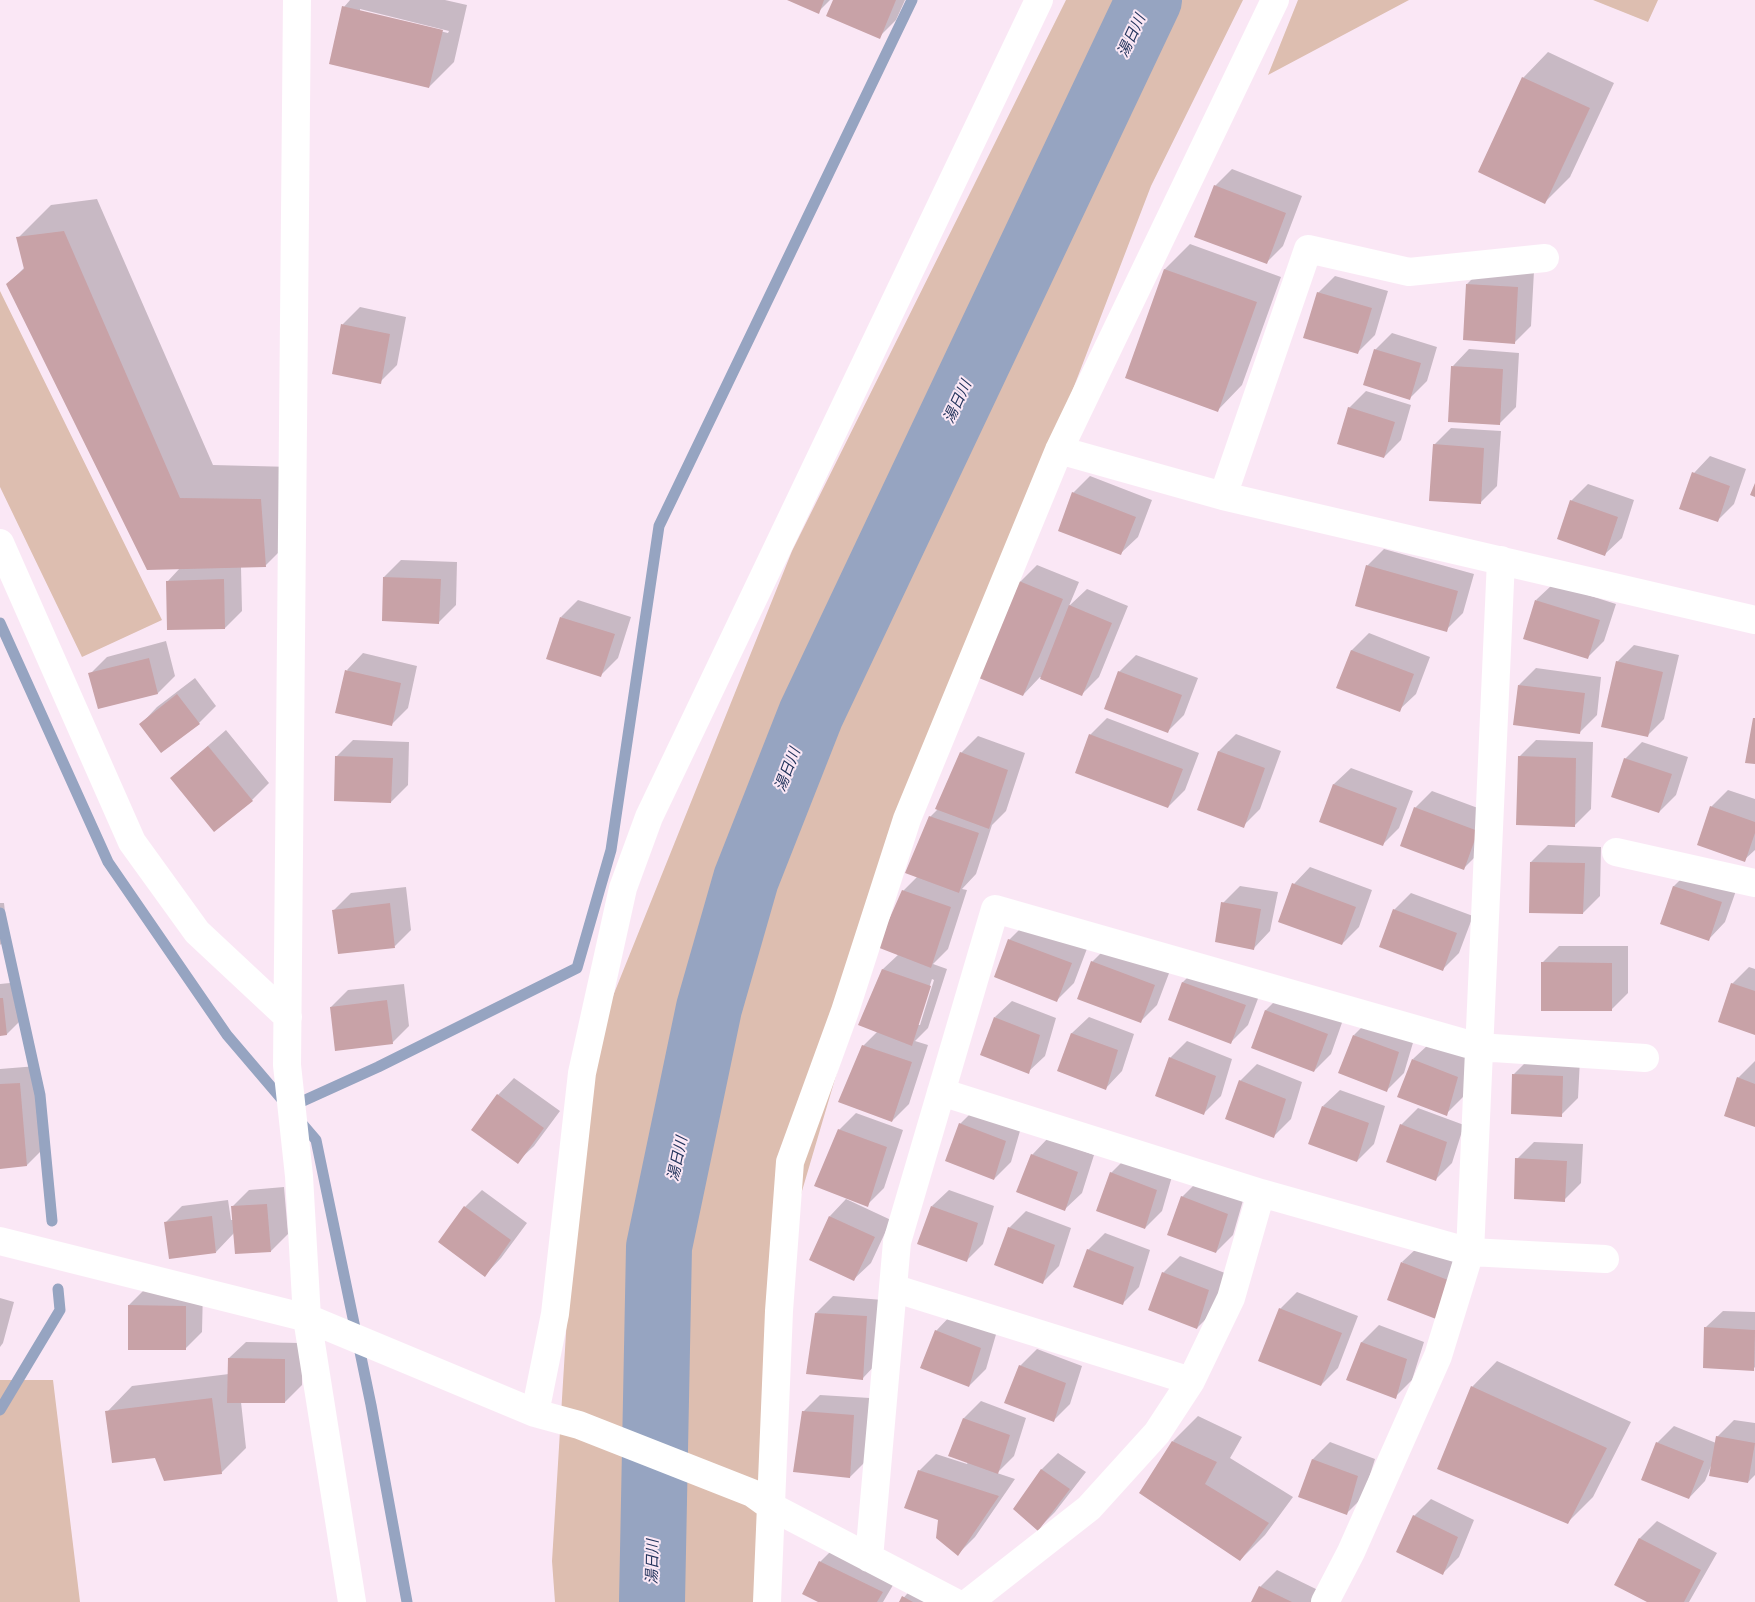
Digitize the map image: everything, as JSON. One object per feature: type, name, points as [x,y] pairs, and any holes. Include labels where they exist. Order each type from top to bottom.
[{"type":"street","points":[[297,0],[289,1081],[307,1318],[352,1602]]},
{"type":"street","points":[[535,1413],[555,1314],[582,1073],[624,888],[649,818],[1039,0]]},
{"type":"street","points":[[767,1602],[761,1500],[779,1311],[790,1162],[845,1011],[907,819],[1059,450],[1275,0]]},
{"type":"street","points":[[1223,496],[1308,249],[1409,272],[1545,258]]},
{"type":"street","points":[[1059,450],[1223,496],[1755,620]]},
{"type":"street","points":[[0,543],[132,842],[197,932],[288,1017]]},
{"type":"street","points":[[1325,1602],[1351,1552],[1438,1356],[1470,1252],[1501,560]]},
{"type":"street","points":[[1616,852],[1755,883]]},
{"type":"street","points":[[869,1558],[897,1242],[995,909],[1478,1047],[1645,1058]]},
{"type":"street","points":[[941,1092],[1261,1193],[1470,1252],[1605,1260]]},
{"type":"street","points":[[969,1602],[1090,1508],[1157,1433],[1191,1381],[1231,1298],[1261,1193]]},
{"type":"street","points":[[0,1242],[307,1318],[535,1413],[579,1425],[761,1500],[954,1602]]},
{"type":"street","points":[[893,1288],[1191,1381]]},
{"type":"shaded area","points":[[1066,0],[1243,0],[1151,186],[924,777],[774,1286],[772,1602],[555,1602],[552,1561],[582,1073],[792,551]]},
{"type":"shaded area","points":[[1298,0],[1409,0],[1268,75]]},
{"type":"shaded area","points":[[1593,0],[1658,0],[1648,22]]},
{"type":"shaded area","points":[[0,291],[162,620],[82,657],[0,487]]},
{"type":"shaded area","points":[[0,1380],[53,1380],[80,1602],[0,1602]]},
{"type":"building","points":[[787,0],[824,0],[819,14]]},
{"type":"building","points":[[833,0],[896,0],[880,39],[826,16]]},
{"type":"building","points":[[342,6],[443,30],[429,88],[329,64]]},
{"type":"building","points":[[1522,77],[1590,108],[1545,204],[1478,172]]},
{"type":"building","points":[[1214,185],[1286,213],[1267,264],[1194,237]]},
{"type":"building","points":[[64,231],[180,498],[261,499],[266,567],[147,570],[6,284],[24,269],[16,237]]},
{"type":"building","points":[[1164,269],[1257,302],[1218,412],[1125,378]]},
{"type":"building","points":[[1466,284],[1518,287],[1515,344],[1463,340]]},
{"type":"building","points":[[1317,292],[1372,308],[1358,354],[1303,338]]},
{"type":"building","points":[[341,324],[390,334],[381,384],[332,374]]},
{"type":"building","points":[[1374,349],[1421,363],[1410,400],[1363,385]]},
{"type":"building","points":[[1451,366],[1503,369],[1500,425],[1448,422]]},
{"type":"building","points":[[1348,407],[1395,422],[1384,458],[1337,444]]},
{"type":"building","points":[[1433,444],[1484,448],[1481,504],[1429,501]]},
{"type":"building","points":[[1692,472],[1730,486],[1718,522],[1679,509]]},
{"type":"building","points":[[1755,483],[1755,497],[1750,495]]},
{"type":"building","points":[[1072,492],[1136,517],[1121,555],[1058,531]]},
{"type":"building","points":[[1570,500],[1618,517],[1605,556],[1557,539]]},
{"type":"building","points":[[1366,565],[1458,591],[1447,632],[1355,606]]},
{"type":"building","points":[[383,577],[441,579],[439,624],[382,621]]},
{"type":"building","points":[[224,579],[225,629],[167,630],[166,581]]},
{"type":"building","points":[[1019,581],[1063,599],[1023,696],[979,678]]},
{"type":"building","points":[[1535,600],[1600,620],[1588,659],[1523,639]]},
{"type":"building","points":[[1069,605],[1112,623],[1082,696],[1040,679]]},
{"type":"building","points":[[560,617],[615,634],[601,677],[546,659]]},
{"type":"building","points":[[1351,650],[1414,674],[1400,712],[1336,688]]},
{"type":"building","points":[[149,658],[158,694],[98,709],[88,673]]},
{"type":"building","points":[[1616,661],[1663,672],[1648,737],[1601,727]]},
{"type":"building","points":[[345,670],[401,683],[392,726],[335,713]]},
{"type":"building","points":[[1118,671],[1182,695],[1168,733],[1104,709]]},
{"type":"building","points":[[1518,685],[1585,693],[1580,734],[1513,725]]},
{"type":"building","points":[[177,694],[200,724],[161,753],[139,724]]},
{"type":"building","points":[[1753,718],[1755,718],[1755,764],[1745,763]]},
{"type":"building","points":[[1089,734],[1183,769],[1168,808],[1075,773]]},
{"type":"building","points":[[208,746],[253,801],[214,832],[170,778]]},
{"type":"building","points":[[1218,751],[1265,768],[1244,828],[1197,810]]},
{"type":"building","points":[[960,752],[1008,770],[989,829],[935,809]]},
{"type":"building","points":[[335,756],[393,758],[391,803],[334,801]]},
{"type":"building","points":[[1518,756],[1576,758],[1575,827],[1516,825]]},
{"type":"building","points":[[1624,758],[1672,774],[1659,813],[1611,797]]},
{"type":"building","points":[[1333,784],[1397,808],[1383,846],[1319,822]]},
{"type":"building","points":[[1710,806],[1755,822],[1755,833],[1745,862],[1697,845]]},
{"type":"building","points":[[1414,807],[1478,831],[1464,870],[1400,846]]},
{"type":"building","points":[[929,816],[979,833],[959,893],[905,873]]},
{"type":"building","points":[[1530,862],[1585,863],[1583,914],[1529,913]]},
{"type":"building","points":[[1292,883],[1356,907],[1342,945],[1278,922]]},
{"type":"building","points":[[1673,886],[1722,902],[1709,941],[1660,924]]},
{"type":"building","points":[[902,890],[951,907],[931,968],[877,947]]},
{"type":"building","points":[[1221,902],[1261,909],[1254,950],[1215,942]]},
{"type":"building","points":[[390,903],[395,948],[338,954],[332,910]]},
{"type":"building","points":[[1393,909],[1457,933],[1443,971],[1379,947]]},
{"type":"building","points":[[1008,939],[1072,963],[1057,1002],[994,977]]},
{"type":"building","points":[[1091,961],[1155,985],[1141,1023],[1077,999]]},
{"type":"building","points":[[1541,962],[1612,963],[1612,1011],[1541,1011]]},
{"type":"building","points":[[882,969],[931,986],[912,1046],[858,1025]]},
{"type":"building","points":[[1182,982],[1246,1005],[1231,1044],[1168,1020]]},
{"type":"building","points":[[1731,983],[1755,991],[1755,1035],[1718,1022]]},
{"type":"building","points":[[0,998],[3,998],[7,1035],[0,1036]]},
{"type":"building","points":[[387,1000],[393,1044],[335,1051],[330,1007]]},
{"type":"building","points":[[1265,1010],[1328,1034],[1314,1072],[1251,1048]]},
{"type":"building","points":[[994,1017],[1040,1035],[1029,1074],[980,1055]]},
{"type":"building","points":[[1071,1033],[1118,1050],[1106,1090],[1057,1071]]},
{"type":"building","points":[[1353,1035],[1399,1052],[1387,1092],[1338,1073]]},
{"type":"building","points":[[862,1045],[912,1062],[892,1122],[838,1102]]},
{"type":"building","points":[[1169,1057],[1216,1076],[1204,1115],[1155,1096]]},
{"type":"building","points":[[1412,1059],[1458,1077],[1447,1116],[1397,1097]]},
{"type":"building","points":[[1512,1074],[1563,1076],[1562,1117],[1511,1114]]},
{"type":"building","points":[[1737,1077],[1755,1084],[1755,1127],[1724,1116]]},
{"type":"building","points":[[1239,1080],[1286,1099],[1274,1138],[1225,1119]]},
{"type":"building","points":[[20,1083],[27,1166],[0,1169],[0,1084]]},
{"type":"building","points":[[497,1094],[544,1128],[518,1164],[471,1130]]},
{"type":"building","points":[[1322,1106],[1369,1123],[1357,1162],[1308,1144]]},
{"type":"building","points":[[959,1123],[1006,1141],[994,1180],[945,1161]]},
{"type":"building","points":[[1400,1124],[1447,1142],[1436,1181],[1386,1162]]},
{"type":"building","points":[[838,1129],[887,1147],[868,1207],[814,1186]]},
{"type":"building","points":[[1031,1154],[1078,1172],[1065,1211],[1016,1192]]},
{"type":"building","points":[[1515,1158],[1567,1161],[1565,1202],[1514,1199]]},
{"type":"building","points":[[1110,1172],[1157,1190],[1145,1229],[1096,1211]]},
{"type":"building","points":[[1181,1196],[1228,1214],[1216,1253],[1167,1235]]},
{"type":"building","points":[[267,1204],[271,1252],[235,1254],[231,1206]]},
{"type":"building","points":[[464,1206],[511,1240],[485,1277],[438,1242]]},
{"type":"building","points":[[931,1206],[978,1223],[967,1262],[917,1244]]},
{"type":"building","points":[[212,1216],[216,1253],[169,1259],[164,1222]]},
{"type":"building","points":[[829,1216],[875,1237],[854,1281],[809,1260]]},
{"type":"building","points":[[1008,1227],[1055,1245],[1043,1284],[994,1265]]},
{"type":"building","points":[[1087,1249],[1134,1267],[1123,1305],[1073,1287]]},
{"type":"building","points":[[1401,1262],[1448,1280],[1436,1319],[1387,1300]]},
{"type":"building","points":[[1162,1272],[1209,1290],[1197,1329],[1148,1310]]},
{"type":"building","points":[[128,1305],[186,1306],[186,1350],[128,1350]]},
{"type":"building","points":[[1279,1308],[1342,1333],[1321,1386],[1258,1361]]},
{"type":"building","points":[[815,1313],[867,1316],[863,1380],[806,1374]]},
{"type":"building","points":[[1704,1327],[1755,1330],[1754,1371],[1703,1368]]},
{"type":"building","points":[[935,1330],[981,1348],[969,1387],[920,1368]]},
{"type":"building","points":[[1361,1342],[1407,1359],[1396,1399],[1346,1380]]},
{"type":"building","points":[[228,1358],[285,1359],[285,1403],[227,1403]]},
{"type":"building","points":[[1019,1365],[1066,1383],[1054,1422],[1004,1403]]},
{"type":"building","points":[[1471,1386],[1607,1448],[1568,1524],[1437,1469]]},
{"type":"building","points":[[212,1398],[222,1474],[164,1481],[155,1458],[112,1463],[105,1411]]},
{"type":"building","points":[[802,1411],[854,1415],[850,1478],[793,1472]]},
{"type":"building","points":[[963,1418],[1010,1435],[998,1474],[948,1456]]},
{"type":"building","points":[[1716,1436],[1755,1443],[1748,1483],[1709,1476]]},
{"type":"building","points":[[1172,1441],[1217,1462],[1205,1484],[1269,1523],[1240,1561],[1139,1493]]},
{"type":"building","points":[[1656,1442],[1704,1461],[1689,1499],[1641,1480]]},
{"type":"building","points":[[1312,1459],[1358,1476],[1347,1515],[1298,1497]]},
{"type":"building","points":[[1041,1469],[1070,1489],[1038,1531],[1013,1509]]},
{"type":"building","points":[[918,1470],[999,1496],[958,1556],[936,1538],[938,1520],[904,1508]]},
{"type":"building","points":[[1413,1515],[1458,1537],[1443,1575],[1396,1552]]},
{"type":"building","points":[[1639,1538],[1701,1570],[1684,1602],[1647,1602],[1614,1585]]},
{"type":"building","points":[[819,1561],[883,1592],[877,1602],[818,1602],[802,1594]]},
{"type":"building","points":[[1259,1586],[1292,1602],[1251,1602]]},
{"type":"building","points":[[902,1596],[913,1602],[899,1602]]},
{"type":"waterway","points":[[292,1106],[378,1067],[577,968],[611,850],[659,526],[912,0]]},
{"type":"waterway","name":"湯日川","points":[[652,1602],[659,1247],[709,1008],[746,879],[811,714],[1149,0]]},
{"type":"waterway","points":[[0,623],[108,862],[227,1035],[285,1103]]},
{"type":"waterway","points":[[0,913],[40,1095],[52,1221]]},
{"type":"waterway","points":[[298,1119],[316,1140],[371,1405],[407,1602]]},
{"type":"waterway","points":[[0,1410],[60,1310],[58,1289]]}]
